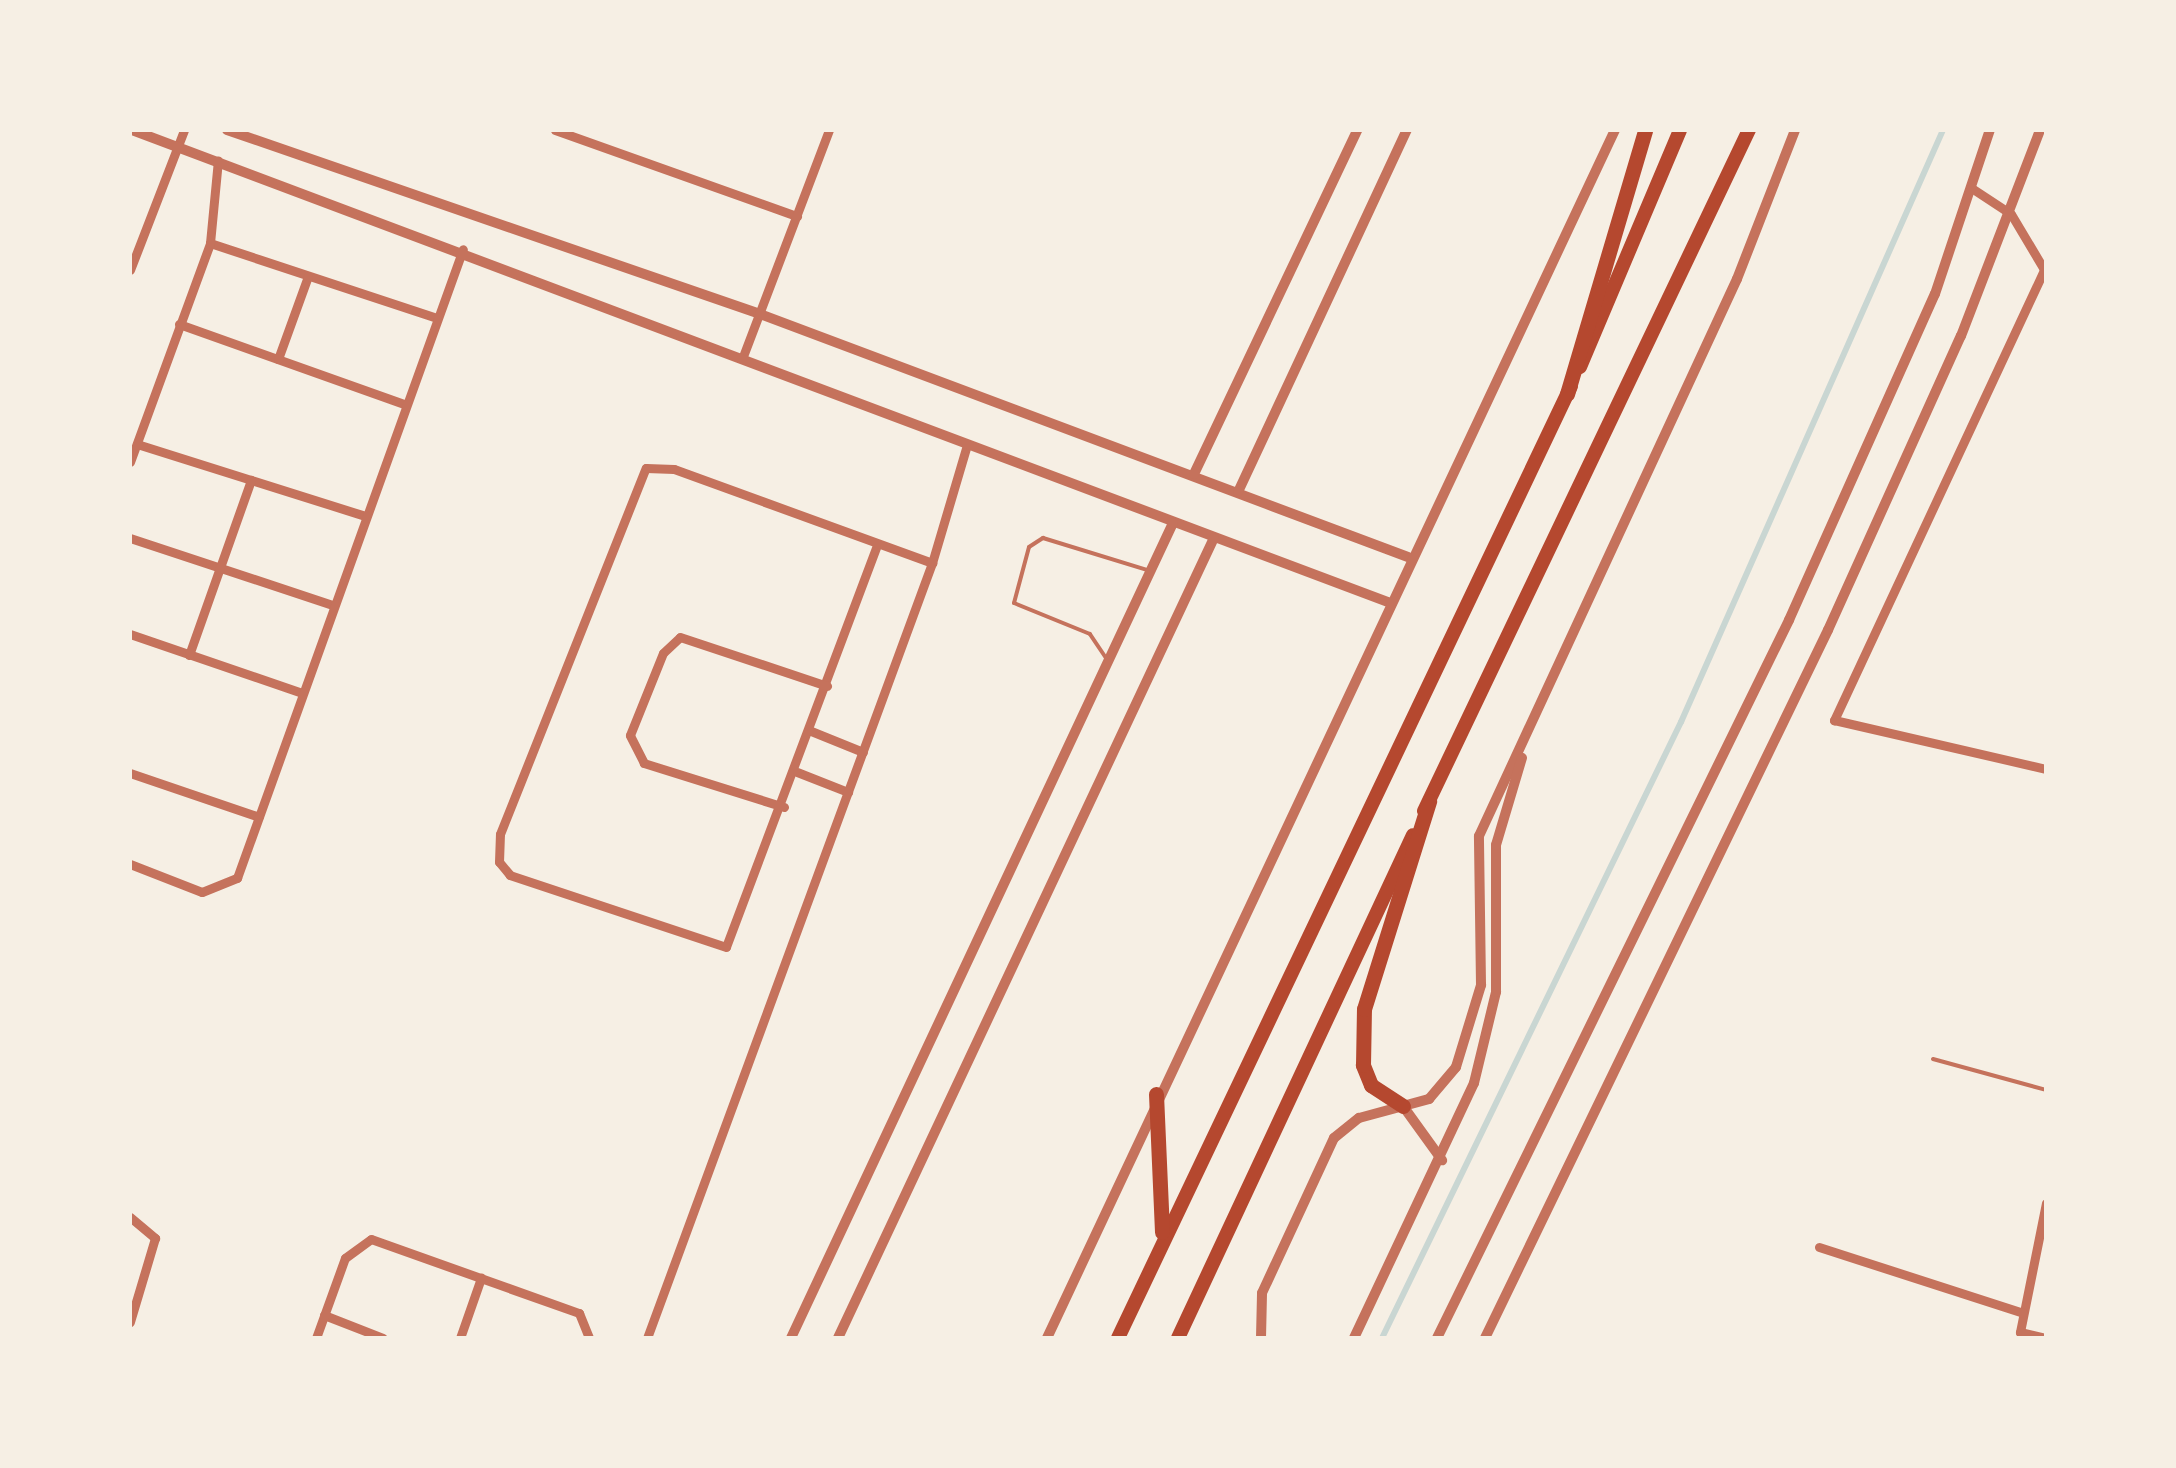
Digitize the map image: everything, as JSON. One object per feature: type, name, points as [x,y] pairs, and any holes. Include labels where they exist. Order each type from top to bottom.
[{"type":"highway","points":[[1567,394],[1646,130]]},
{"type":"highway","points":[[1118,1338],[1162,1232],[1567,394],[1680,130]]},
{"type":"highway","points":[[1178,1338],[1748,130]]},
{"type":"highway","points":[[1403,1106],[1371,1086],[1363,1065],[1364,1009],[1429,801]]},
{"type":"highway","points":[[1156,1094],[1162,1232]]},
{"type":"street","points":[[132,130],[463,249],[967,445],[1388,602]]},
{"type":"street","points":[[130,270],[184,130]]},
{"type":"street","points":[[227,130],[760,314],[1408,557]]},
{"type":"street","points":[[555,130],[797,216]]},
{"type":"street","points":[[742,359],[829,130]]},
{"type":"street","points":[[1194,474],[1357,130]]},
{"type":"street","points":[[1238,492],[1407,130]]},
{"type":"street","points":[[1047,1338],[1156,1094],[1408,557],[1615,130]]},
{"type":"street","points":[[1261,1338],[1262,1293],[1334,1138],[1358,1118],[1442,1090],[1472,1027],[1484,947],[1479,836],[1528,738],[1737,279],[1795,130]]},
{"type":"street","points":[[1436,1338],[1789,620],[1973,190],[1990,130]]},
{"type":"street","points":[[1485,1338],[1828,630],[2011,214],[2040,130]]},
{"type":"street","points":[[130,462],[210,243],[218,160]]},
{"type":"street","points":[[1973,190],[2011,214],[2045,271],[1834,720],[2046,769]]},
{"type":"street","points":[[210,243],[437,318]]},
{"type":"street","points":[[130,864],[202,892],[227,888],[259,817],[463,249]]},
{"type":"street","points":[[278,359],[308,276]]},
{"type":"street","points":[[179,324],[406,405]]},
{"type":"street","points":[[136,444],[365,516]]},
{"type":"street","points":[[647,1338],[932,562],[967,445]]},
{"type":"street","points":[[877,545],[784,807],[726,947],[510,875],[499,862],[500,834],[646,468],[674,469],[932,562]]},
{"type":"street","points":[[188,654],[251,480]]},
{"type":"street","points":[[791,1338],[1172,523]]},
{"type":"street","points":[[130,538],[333,605]]},
{"type":"street","points":[[838,1338],[1214,538]]},
{"type":"street","points":[[130,634],[302,693]]},
{"type":"street","points":[[784,807],[644,763],[630,735],[663,653],[680,637],[827,686]]},
{"type":"street","points":[[811,731],[862,752]]},
{"type":"street","points":[[1354,1338],[1442,1160],[1492,1014],[1496,845],[1528,738]]},
{"type":"street","points":[[796,772],[848,792]]},
{"type":"street","points":[[130,773],[259,817]]},
{"type":"street","points":[[1403,1106],[1442,1160]]},
{"type":"street","points":[[2046,1203],[2020,1335],[2046,1338]]},
{"type":"street","points":[[130,1216],[155,1238],[131,1317]]},
{"type":"street","points":[[316,1338],[359,1241],[481,1278],[579,1314],[589,1338]]},
{"type":"street","points":[[1819,1247],[2023,1313]]},
{"type":"street","points":[[460,1338],[481,1278]]},
{"type":"street","points":[[324,1315],[383,1338]]},
{"type":"lane","points":[[1108,662],[1090,634],[1014,602],[1029,548],[1044,538],[1150,571]]},
{"type":"lane","points":[[1932,1059],[2046,1090]]},
{"type":"waterway","points":[[1382,1338],[1681,722],[1943,130]]}]
